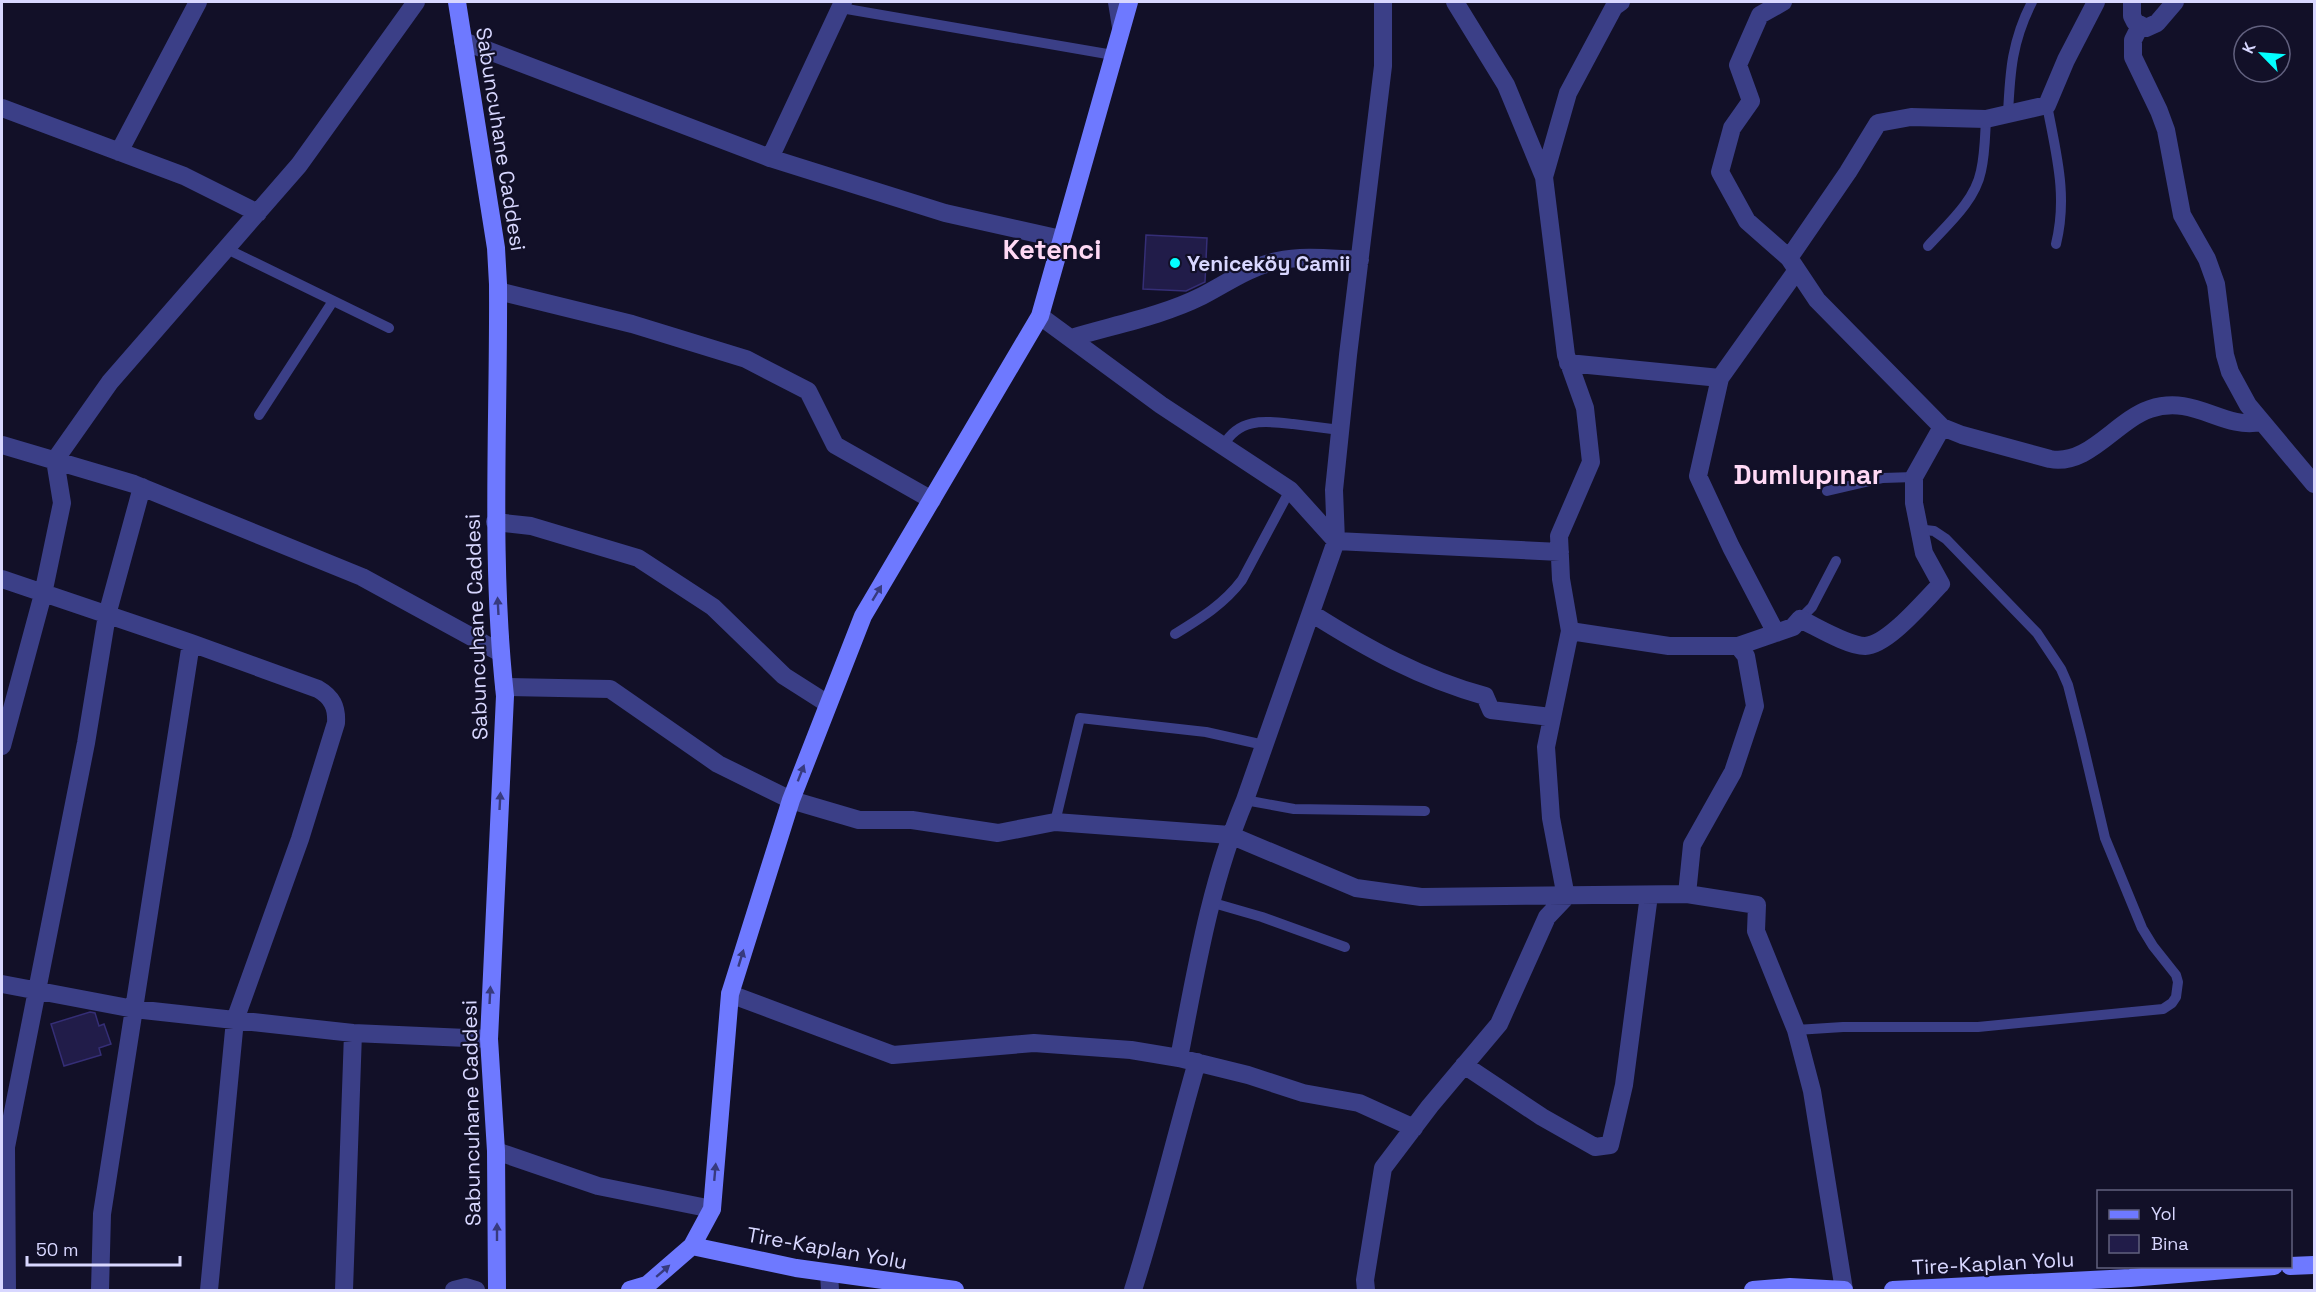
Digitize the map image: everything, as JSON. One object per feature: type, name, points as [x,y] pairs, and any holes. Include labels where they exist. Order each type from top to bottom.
[{"type":"street","points":[[118,152],[198,2]]},
{"type":"street","points":[[2,747],[43,594],[62,503],[55,460],[110,382],[299,165],[416,2]]},
{"type":"street","name":"Sabuncuhane Caddesi","points":[[457,2],[496,248],[498,291],[495,522],[504,687],[489,1039],[496,1151],[497,1290]]},
{"type":"street","points":[[1117,2],[1121,27]]},
{"type":"street","points":[[630,1290],[647,1285],[692,1246],[712,1209],[730,994],[791,800],[863,616],[1040,316],[1130,2]]},
{"type":"street","points":[[1179,1058],[1210,902],[1230,836],[1245,800],[1336,541],[1334,490],[1383,66],[1383,2]]},
{"type":"street","points":[[1455,2],[1506,85],[1544,177],[1568,363],[1585,408],[1591,462],[1559,536],[1561,579],[1570,631],[1546,747],[1551,818],[1566,897]]},
{"type":"street","points":[[1544,177],[1568,93],[1614,7],[1621,2]]},
{"type":"street","points":[[1783,2],[1760,15],[1738,65],[1751,101],[1732,128],[1720,172],[1747,221],[1793,264],[1817,300],[1942,427],[1975,439],[2050,459],[2064,460],[2078,456],[2139,413],[2162,406],[2181,405],[2200,409],[2240,424],[2261,422]]},
{"type":"street","points":[[1776,633],[1731,547],[1698,476],[1719,378],[1793,264],[1878,123],[1911,117],[1986,119],[2047,105],[2066,60],[2096,2]]},
{"type":"street","points":[[2132,2],[2132,16],[2135,22],[2146,28],[2157,23],[2175,2]]},
{"type":"street","points":[[770,158],[842,5]]},
{"type":"street","points":[[2140,26],[2133,40],[2133,57],[2166,130],[2182,215],[2209,265],[2216,284],[2225,355],[2230,372],[2242,396],[2261,422],[2314,484]]},
{"type":"street","points":[[463,40],[770,158],[945,213],[1061,239]]},
{"type":"street","points":[[2,108],[184,176],[258,213]]},
{"type":"street","points":[[1071,338],[1156,314],[1202,296],[1242,273],[1277,261],[1300,258],[1360,260]]},
{"type":"street","points":[[498,291],[632,324],[746,359],[808,391],[835,445],[932,500]]},
{"type":"street","points":[[1040,316],[1161,405],[1290,490],[1336,541],[1560,552]]},
{"type":"street","points":[[1568,363],[1719,378]]},
{"type":"street","points":[[1570,631],[1669,646],[1738,646],[1793,627],[1800,620],[1854,644],[1864,646],[1883,640],[1941,584],[1924,553],[1917,529],[1914,477],[1942,427]]},
{"type":"street","points":[[2,445],[142,487],[362,577],[501,653]]},
{"type":"street","points":[[7,1290],[6,1147],[39,991],[86,743],[107,615],[142,487]]},
{"type":"street","points":[[495,522],[531,526],[638,558],[713,607],[784,676],[828,704]]},
{"type":"street","points":[[2,579],[318,689],[333,703],[337,716],[300,839],[235,1020],[208,1290]]},
{"type":"street","points":[[1311,613],[1407,669],[1449,686],[1485,696],[1491,710],[1551,717]]},
{"type":"street","points":[[100,1290],[102,1214],[191,643]]},
{"type":"street","points":[[1687,894],[1692,845],[1733,772],[1755,705],[1746,656],[1738,646]]},
{"type":"street","points":[[504,687],[610,689],[718,764],[791,800],[859,820],[912,820],[998,833],[1055,822],[1230,836],[1356,888],[1421,897],[1687,894],[1757,905],[1756,931],[1796,1030],[1812,1091],[1844,1290],[1790,1287],[1753,1290]]},
{"type":"street","points":[[1464,1065],[1542,1117],[1595,1147],[1610,1145],[1624,1085],[1649,895]]},
{"type":"street","points":[[1366,1290],[1365,1280],[1383,1168],[1499,1024],[1547,917],[1566,897]]},
{"type":"street","points":[[2,984],[134,1009],[353,1033],[489,1039]]},
{"type":"street","points":[[730,994],[893,1055],[1034,1043],[1131,1050],[1197,1062],[1304,1093],[1359,1103],[1414,1128]]},
{"type":"street","points":[[344,1290],[353,1033]]},
{"type":"street","points":[[1134,1290],[1156,1220],[1180,1119],[1197,1062]]},
{"type":"street","points":[[496,1151],[598,1186],[712,1209]]},
{"type":"street","name":"Tire-Kaplan Yolu","points":[[692,1246],[796,1268],[829,1282],[954,1290]]},
{"type":"street","points":[[2292,1266],[2314,1265]]},
{"type":"street","name":"Tire-Kaplan Yolu","points":[[1893,1290],[2130,1278],[2250,1268]]},
{"type":"street","points":[[454,1290],[466,1287],[476,1290]]},
{"type":"lane","points":[[2008,114],[2012,52],[2020,25],[2032,2]]},
{"type":"lane","points":[[842,5],[1113,55]]},
{"type":"lane","points":[[2047,105],[2063,196],[2063,211],[2056,244]]},
{"type":"lane","points":[[1928,246],[1968,200],[1978,183],[1983,161],[1986,119]]},
{"type":"lane","points":[[227,249],[389,328]]},
{"type":"lane","points":[[259,416],[333,301]]},
{"type":"lane","points":[[1223,446],[1233,432],[1240,427],[1262,421],[1340,430]]},
{"type":"lane","points":[[1827,491],[1883,478],[1914,477]]},
{"type":"lane","points":[[1175,634],[1215,609],[1234,591],[1290,490]]},
{"type":"lane","points":[[1796,1030],[1843,1027],[1978,1027],[2163,1009],[2172,1003],[2178,990],[2175,971],[2153,946],[2142,928],[2105,838],[2068,685],[2053,654],[2037,633],[1946,539],[1934,531],[1917,529]]},
{"type":"lane","points":[[1800,620],[1812,607],[1836,561]]},
{"type":"lane","points":[[1055,822],[1080,718],[1206,732],[1264,745]]},
{"type":"lane","points":[[1245,800],[1294,809],[1425,811]]},
{"type":"lane","points":[[1210,902],[1262,917],[1345,947]]},
{"type":"building","name":"Yeniceköy Camii","points":[[1146,235],[1207,238],[1205,282],[1186,291],[1143,289]]},
{"type":"building","points":[[90,1012],[95,1013],[99,1026],[104,1024],[111,1044],[99,1048],[101,1055],[64,1066],[51,1024]]},
{"type":"place","name":"Yeniceköy Camii","points":[[1175,263]]},
{"type":"district","name":"Ketenci","points":[[1052,249]]},
{"type":"district","name":"Dumlupınar","points":[[1808,474]]}]
